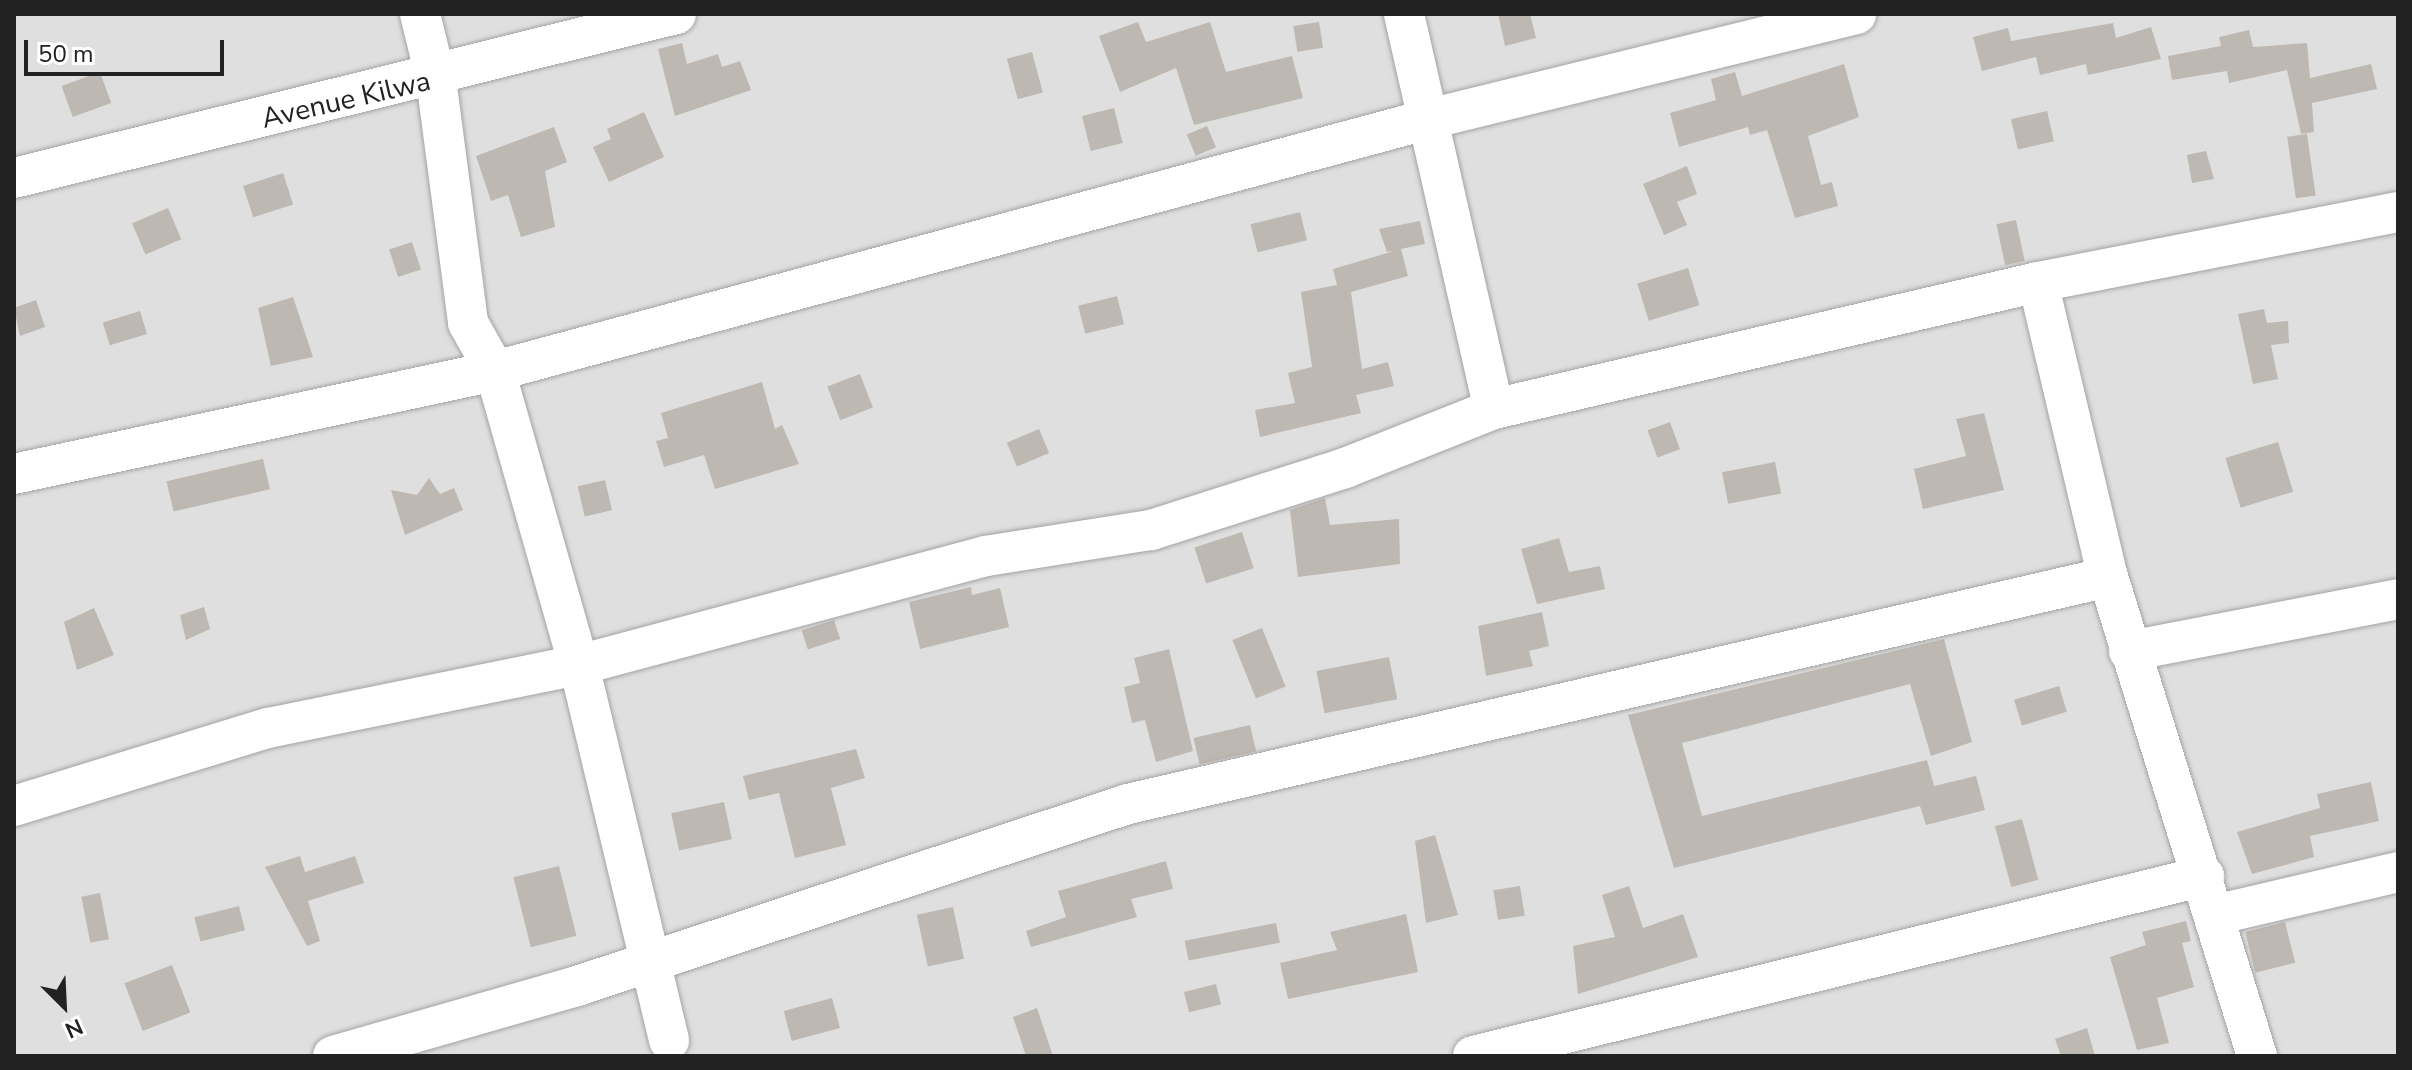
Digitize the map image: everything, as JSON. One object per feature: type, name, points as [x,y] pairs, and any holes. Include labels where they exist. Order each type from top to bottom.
[{"type":"street","points":[[420,14],[436,79],[468,323],[495,371],[579,665],[646,961],[669,1040]]},
{"type":"street","name":"Avenue Kilwa","points":[[14,178],[436,79],[676,14]]},
{"type":"street","points":[[1404,14],[1425,120],[1494,409]]},
{"type":"street","points":[[14,474],[495,371],[1425,120],[1856,14]]},
{"type":"street","points":[[14,806],[268,728],[579,665],[986,556],[1151,530],[1345,468],[1494,409],[2038,282],[2398,212]]},
{"type":"street","points":[[2038,282],[2108,577],[2129,651],[2204,876],[2257,1056]]},
{"type":"street","points":[[333,1056],[646,961],[1128,804],[2108,577]]},
{"type":"street","points":[[2129,651],[2398,599]]},
{"type":"street","points":[[2215,915],[2398,872]]},
{"type":"street","points":[[1473,1056],[2204,876]]},
{"type":"shaded area","points":[[14,14],[2398,14],[2398,1056],[14,1056]]},
{"type":"building","points":[[1498,14],[1530,14],[1536,38],[1505,46]]},
{"type":"building","points":[[1138,22],[1146,42],[1210,22],[1226,72],[1292,56],[1303,98],[1194,125],[1176,68],[1120,92],[1099,36]]},
{"type":"building","points":[[1319,22],[1323,48],[1297,52],[1293,26]]},
{"type":"building","points":[[2113,23],[2116,38],[2151,27],[2161,59],[2088,75],[2086,64],[2040,75],[2036,57],[1982,71],[1973,37],[2008,28],[2011,41]]},
{"type":"building","points":[[2249,30],[2253,47],[2307,43],[2310,78],[2371,64],[2377,89],[2312,103],[2314,132],[2301,134],[2287,70],[2229,83],[2227,71],[2172,80],[2168,56],[2221,46],[2219,37]]},
{"type":"building","points":[[682,43],[687,64],[718,54],[722,67],[740,61],[751,90],[675,116],[658,49]]},
{"type":"building","points":[[1032,52],[1043,93],[1018,99],[1007,59]]},
{"type":"building","points":[[1844,64],[1859,117],[1808,136],[1821,185],[1832,182],[1838,206],[1795,218],[1767,130],[1750,135],[1748,127],[1679,147],[1670,113],[1716,100],[1711,79],[1735,72],[1742,96]]},
{"type":"building","points":[[100,72],[111,103],[73,117],[61,86]]},
{"type":"building","points":[[1114,108],[1123,143],[1091,151],[1082,116]]},
{"type":"building","points":[[2047,111],[2054,141],[2018,150],[2011,119]]},
{"type":"building","points":[[644,112],[664,157],[609,182],[593,147],[611,139],[607,129]]},
{"type":"building","points":[[1207,126],[1216,147],[1196,156],[1187,135]]},
{"type":"building","points":[[554,127],[567,162],[545,171],[555,227],[521,237],[508,195],[491,201],[476,156]]},
{"type":"building","points":[[2307,134],[2316,195],[2296,198],[2287,137]]},
{"type":"building","points":[[2206,151],[2214,179],[2192,183],[2187,155]]},
{"type":"building","points":[[1687,166],[1697,194],[1677,202],[1687,225],[1664,235],[1643,184]]},
{"type":"building","points":[[283,173],[293,204],[253,217],[243,186]]},
{"type":"building","points":[[168,208],[181,239],[145,255],[132,223]]},
{"type":"building","points":[[1300,212],[1307,240],[1258,252],[1251,224]]},
{"type":"building","points":[[2016,220],[2025,261],[2005,265],[1996,224]]},
{"type":"building","points":[[1420,221],[1425,244],[1401,249],[1408,276],[1351,292],[1362,369],[1388,362],[1394,386],[1356,395],[1361,413],[1260,437],[1255,410],[1295,403],[1288,373],[1312,367],[1301,292],[1337,285],[1333,269],[1394,251],[1387,252],[1379,229]]},
{"type":"building","points":[[412,242],[421,270],[398,277],[389,249]]},
{"type":"building","points":[[1688,268],[1699,305],[1649,321],[1637,283]]},
{"type":"building","points":[[1117,296],[1124,324],[1085,334],[1078,306]]},
{"type":"building","points":[[293,297],[313,357],[271,366],[258,308]]},
{"type":"building","points":[[36,300],[45,327],[20,336],[14,308]]},
{"type":"building","points":[[2264,309],[2267,323],[2288,321],[2289,343],[2271,345],[2278,379],[2253,384],[2238,314]]},
{"type":"building","points":[[140,311],[147,334],[110,345],[103,322]]},
{"type":"building","points":[[860,374],[873,408],[840,420],[827,387]]},
{"type":"building","points":[[762,382],[775,429],[782,425],[799,464],[715,489],[704,455],[664,467],[656,441],[668,438],[661,413]]},
{"type":"building","points":[[1984,413],[2004,490],[1923,509],[1914,469],[1966,456],[1956,419]]},
{"type":"building","points":[[1670,422],[1680,449],[1657,457],[1647,430]]},
{"type":"building","points":[[1039,429],[1049,453],[1017,467],[1007,443]]},
{"type":"building","points":[[2278,442],[2293,492],[2241,508],[2225,458]]},
{"type":"building","points":[[263,459],[270,489],[174,511],[167,481]]},
{"type":"building","points":[[1775,462],[1781,493],[1728,504],[1722,472]]},
{"type":"building","points":[[429,478],[440,494],[454,488],[463,510],[405,535],[391,490],[417,495]]},
{"type":"building","points":[[605,480],[612,510],[585,517],[578,486]]},
{"type":"building","points":[[1325,498],[1330,525],[1399,519],[1400,564],[1298,577],[1290,510]]},
{"type":"building","points":[[1242,532],[1254,568],[1206,584],[1194,547]]},
{"type":"building","points":[[1559,538],[1569,572],[1600,566],[1605,589],[1537,604],[1521,549]]},
{"type":"building","points":[[971,587],[972,595],[1000,588],[1009,627],[920,649],[909,602]]},
{"type":"building","points":[[204,607],[210,629],[186,640],[180,615]]},
{"type":"building","points":[[94,608],[114,655],[77,670],[64,622]]},
{"type":"building","points":[[1542,612],[1549,646],[1529,651],[1533,666],[1486,676],[1478,626]]},
{"type":"building","points":[[834,620],[840,639],[808,650],[802,631]]},
{"type":"building","points":[[1262,628],[1286,686],[1256,698],[1232,640]]},
{"type":"building","points":[[1944,639],[1972,742],[1931,756],[1910,684],[1682,743],[1702,816],[1927,760],[1934,786],[1976,776],[1985,810],[1926,825],[1920,806],[1674,868],[1628,715]]},
{"type":"building","points":[[1169,649],[1193,751],[1156,762],[1145,720],[1132,723],[1124,687],[1140,683],[1134,658]]},
{"type":"building","points":[[1389,657],[1397,699],[1325,713],[1316,671]]},
{"type":"building","points":[[2059,686],[2067,712],[2022,726],[2014,700]]},
{"type":"building","points":[[1250,725],[1256,751],[1200,764],[1193,738]]},
{"type":"building","points":[[856,749],[865,778],[831,788],[846,845],[795,858],[779,793],[749,800],[743,776]]},
{"type":"building","points":[[2371,782],[2379,821],[2310,836],[2314,857],[2252,874],[2237,832],[2320,808],[2317,794]]},
{"type":"building","points":[[724,802],[732,839],[679,850],[671,813]]},
{"type":"building","points":[[2022,819],[2038,880],[2011,887],[1995,826]]},
{"type":"building","points":[[1435,835],[1458,915],[1426,923],[1415,841]]},
{"type":"building","points":[[300,856],[305,872],[355,856],[364,883],[308,901],[320,941],[307,946],[265,867]]},
{"type":"building","points":[[1166,861],[1173,889],[1131,899],[1137,917],[1031,947],[1026,931],[1066,917],[1058,891]]},
{"type":"building","points":[[559,866],[576,936],[531,947],[513,877]]},
{"type":"building","points":[[1520,886],[1525,916],[1498,920],[1493,890]]},
{"type":"building","points":[[1629,886],[1643,928],[1683,914],[1698,957],[1578,994],[1573,946],[1615,937],[1602,895]]},
{"type":"building","points":[[100,893],[109,939],[90,943],[81,897]]},
{"type":"building","points":[[239,906],[245,930],[200,941],[194,917]]},
{"type":"building","points":[[953,907],[964,959],[928,967],[917,915]]},
{"type":"building","points":[[1406,914],[1418,972],[1288,999],[1280,963],[1337,950],[1330,932]]},
{"type":"building","points":[[2186,921],[2191,941],[2182,943],[2194,987],[2157,998],[2169,1043],[2137,1050],[2110,957],[2146,945],[2142,932]]},
{"type":"building","points":[[2285,922],[2295,963],[2255,973],[2245,932]]},
{"type":"building","points":[[1276,923],[1280,943],[1189,960],[1185,941]]},
{"type":"building","points":[[172,965],[190,1013],[143,1031],[124,983]]},
{"type":"building","points":[[1216,984],[1221,1004],[1189,1012],[1184,992]]},
{"type":"building","points":[[832,998],[840,1028],[792,1041],[784,1011]]},
{"type":"building","points":[[1037,1008],[1053,1056],[1026,1056],[1013,1017]]},
{"type":"building","points":[[2087,1028],[2095,1056],[2061,1056],[2055,1039]]}]
